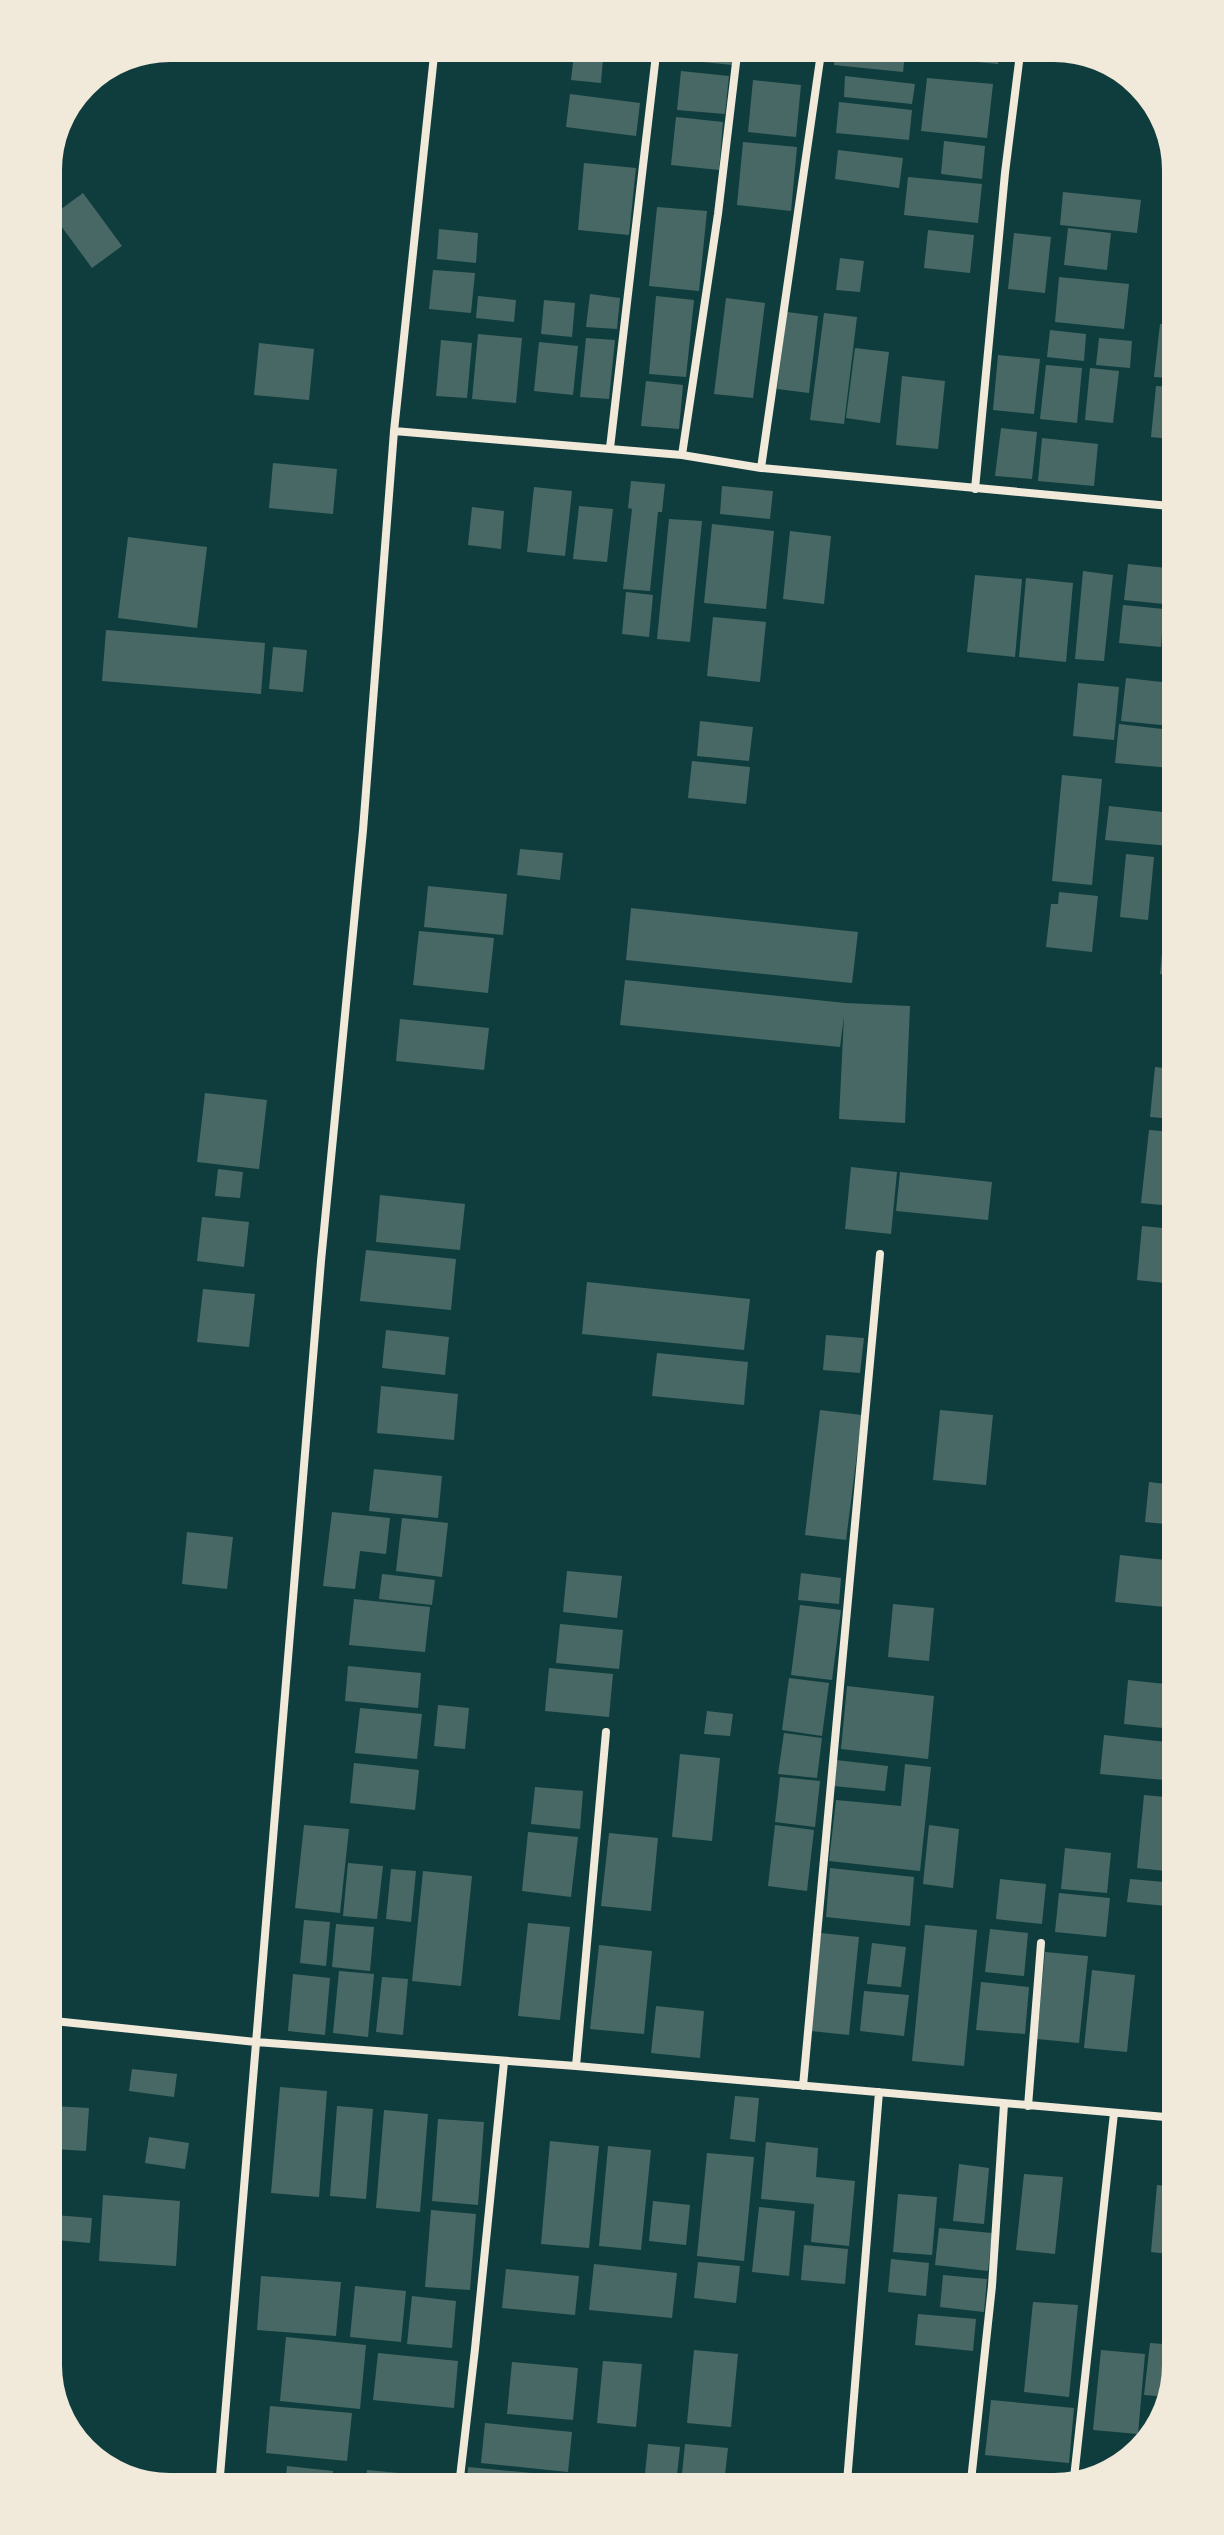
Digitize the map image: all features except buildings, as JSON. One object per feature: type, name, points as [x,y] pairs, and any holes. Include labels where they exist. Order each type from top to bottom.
[{"type":"street","points":[[220,2475],[321,1261],[363,830],[394,431],[434,60]]},
{"type":"street","points":[[610,448],[655,60]]},
{"type":"street","points":[[682,455],[718,214],[736,60]]},
{"type":"street","points":[[761,468],[820,60]]},
{"type":"street","points":[[975,489],[1005,173],[1019,60]]},
{"type":"street","points":[[394,431],[610,448],[682,455],[761,468],[1164,505]]},
{"type":"street","points":[[803,2086],[880,1254]]},
{"type":"street","points":[[576,2066],[606,1732]]},
{"type":"street","points":[[1028,2106],[1041,1943]]},
{"type":"street","points":[[60,2022],[256,2042],[576,2066],[1164,2117]]},
{"type":"street","points":[[460,2475],[504,2062]]},
{"type":"street","points":[[848,2475],[879,2092]]},
{"type":"street","points":[[972,2475],[992,2286],[1004,2104]]},
{"type":"street","points":[[1075,2473],[1114,2113]]}]
